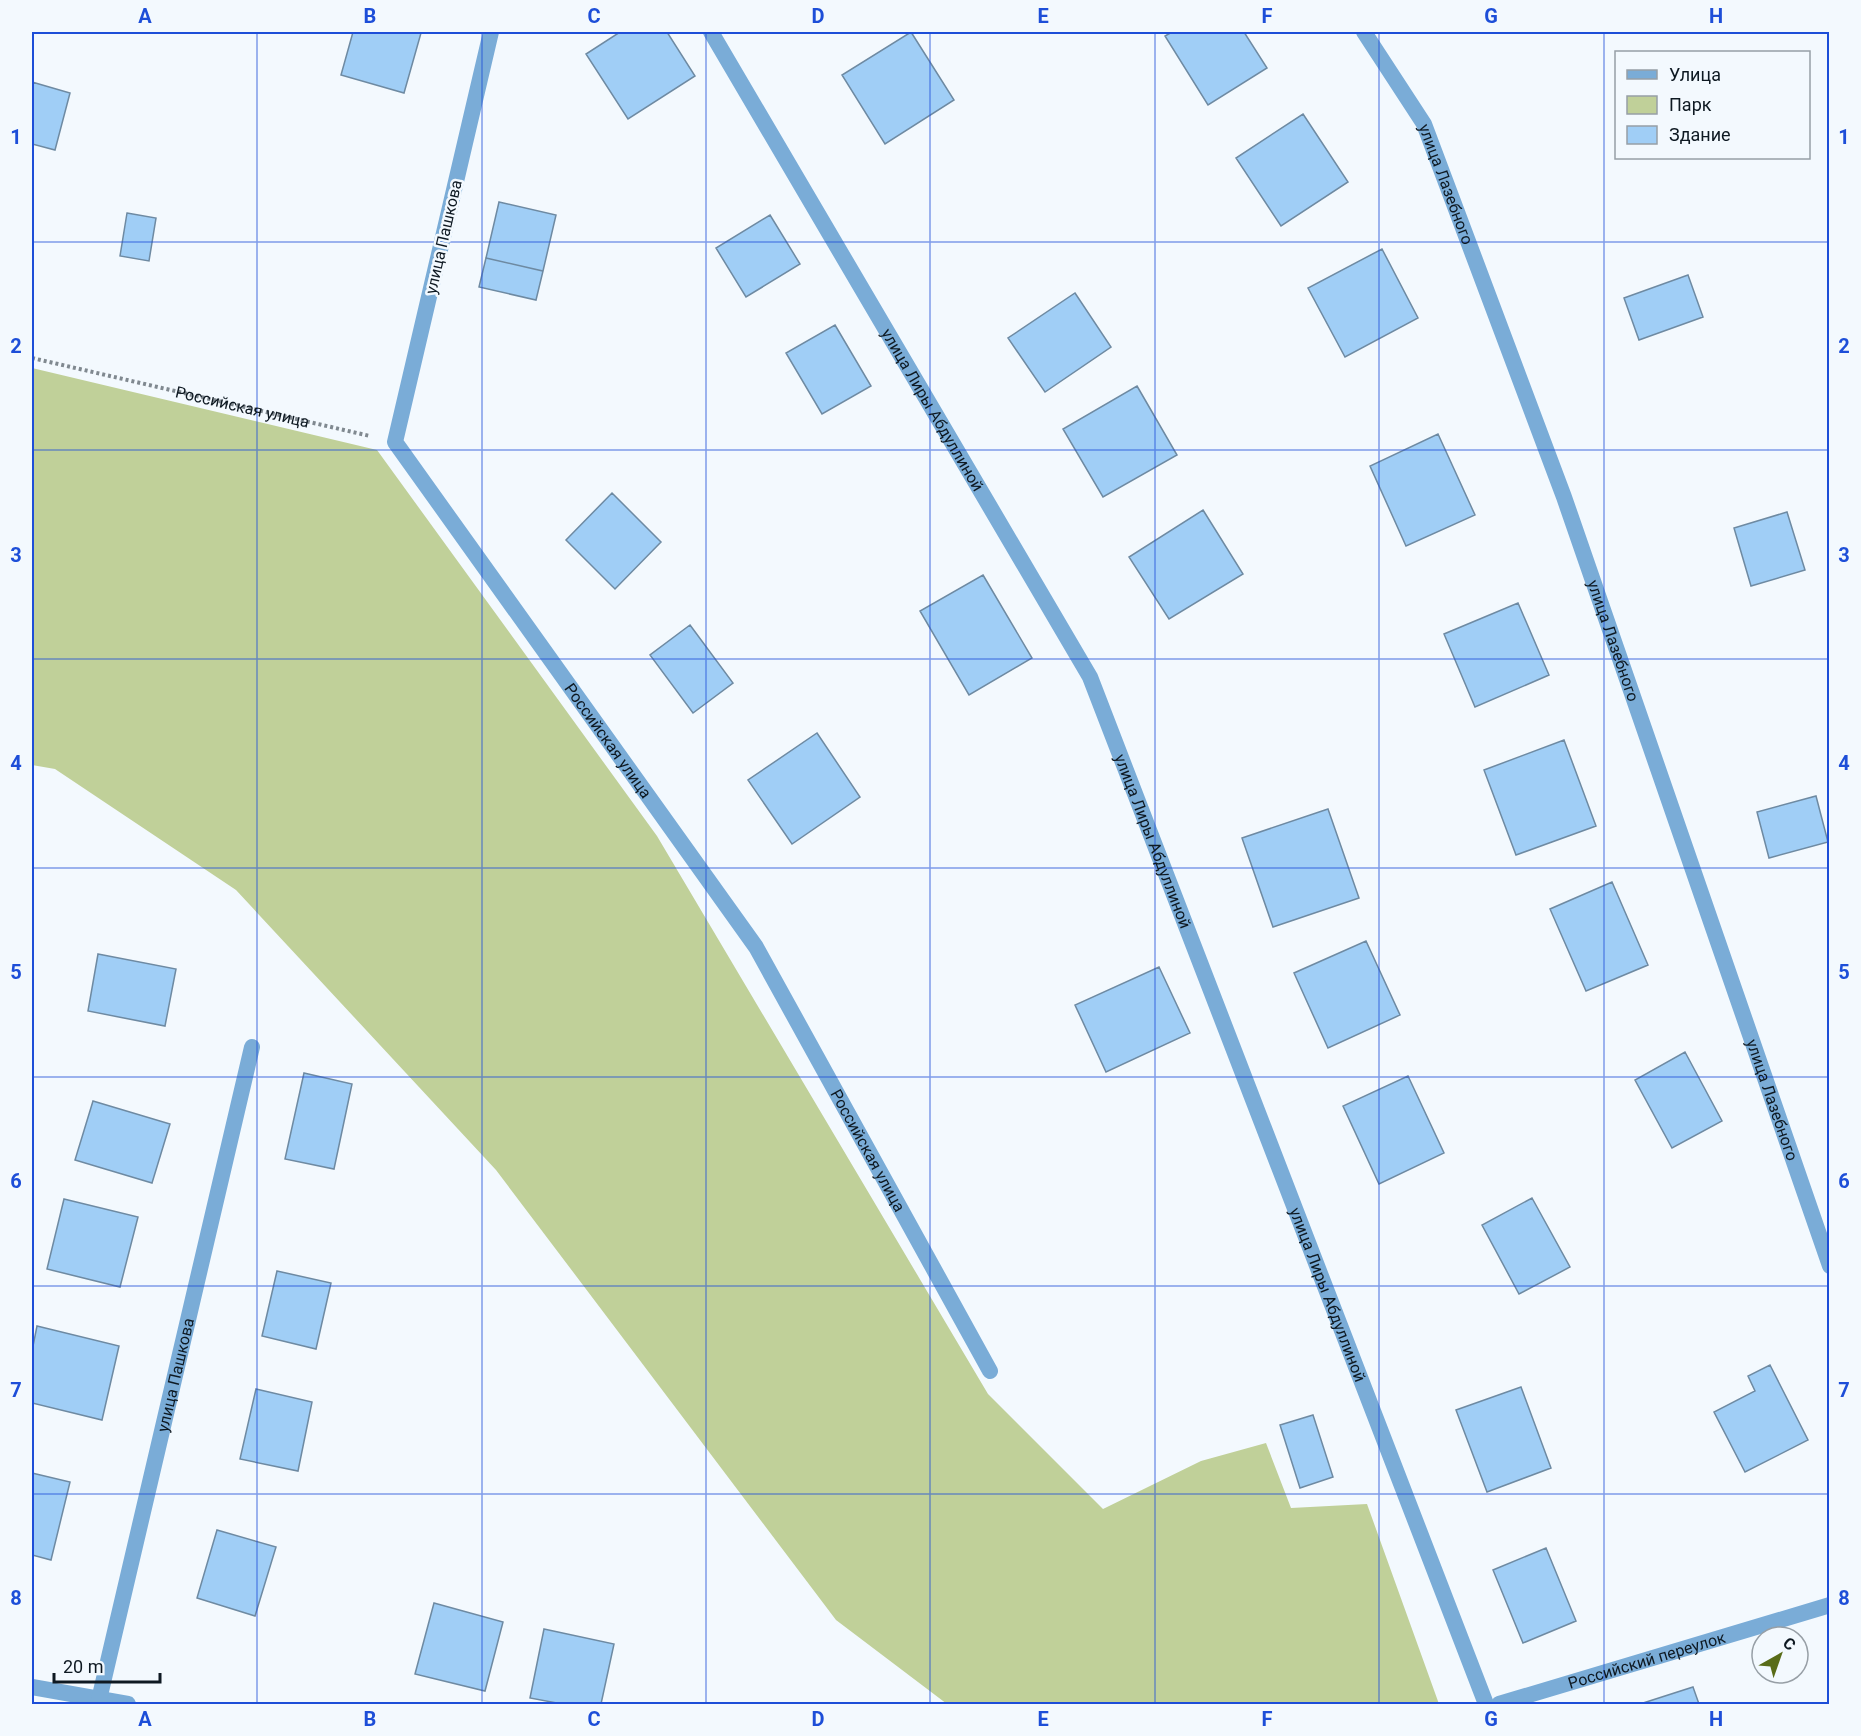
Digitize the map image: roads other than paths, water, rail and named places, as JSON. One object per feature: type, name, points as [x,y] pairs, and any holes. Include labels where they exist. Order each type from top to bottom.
[{"type":"street","name":"улица Пашкова","points":[[395,442],[491,32]]},
{"type":"street","name":"улица Лиры Абдуллиной","points":[[711,32],[1090,677],[1486,1704]]},
{"type":"street","name":"улица Лазебного","points":[[1364,32],[1424,124],[1564,497],[1830,1266]]},
{"type":"street","name":"Российская улица","points":[[395,442],[756,947],[990,1371]]},
{"type":"street","name":"улица Пашкова","points":[[99,1702],[252,1047]]},
{"type":"street","name":"Российский переулок","points":[[1499,1704],[1830,1605]]},
{"type":"street","points":[[32,1687],[99,1702],[128,1704]]}]
